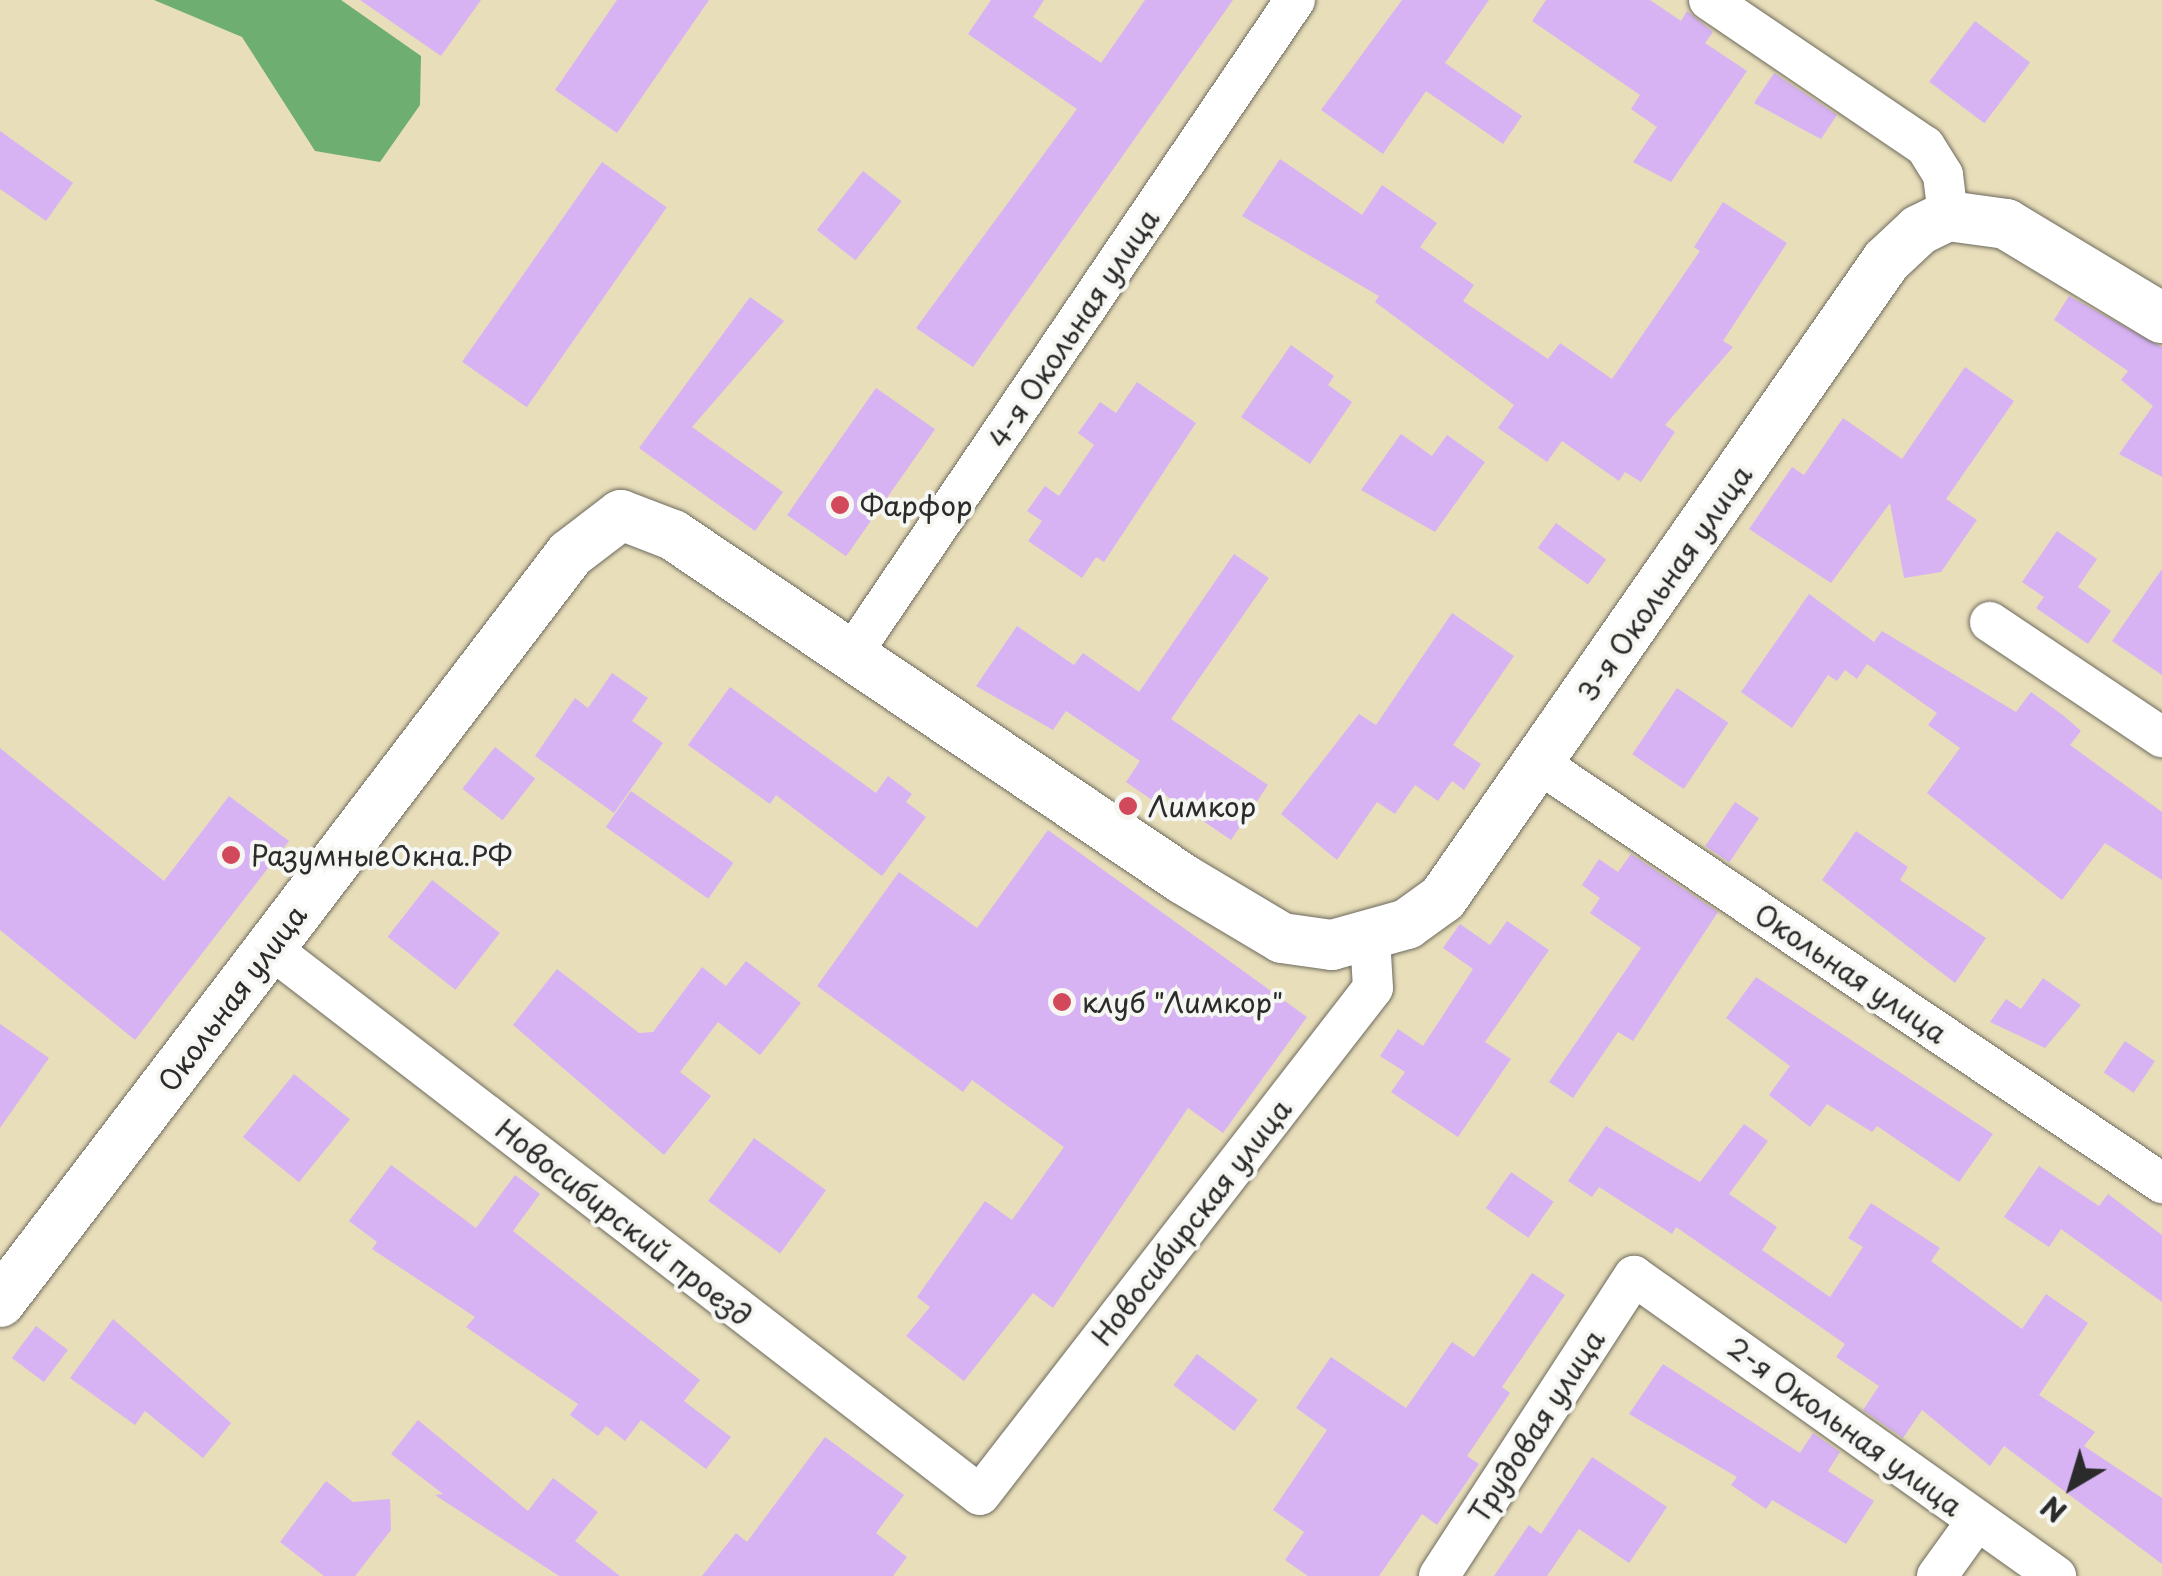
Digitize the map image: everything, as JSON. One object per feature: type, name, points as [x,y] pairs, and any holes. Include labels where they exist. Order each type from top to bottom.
[{"type":"street","name":"4-я Окольная улица","points":[[851,655],[1296,0]]},
{"type":"street","points":[[1709,0],[1925,146],[1943,175],[1948,216],[2043,239],[2162,318]]},
{"type":"street","name":"3-я Окольная улица","points":[[1370,938],[1444,898],[1886,261],[1948,216]]},
{"type":"street","name":"Окольная улица","points":[[0,1302],[570,554],[621,515],[673,535],[851,655]]},
{"type":"street","points":[[1990,622],[2162,736]]},
{"type":"street","points":[[851,655],[1282,938],[1370,938]]},
{"type":"street","name":"Окольная улица","points":[[1540,764],[2162,1183]]},
{"type":"street","name":"Новосибирская улица","points":[[980,1495],[1372,988],[1370,938]]},
{"type":"street","name":"Новосибирский проезд","points":[[270,948],[980,1495]]},
{"type":"street","name":"2-я Окольная улица","points":[[1634,1276],[2056,1576]]},
{"type":"street","name":"Трудовая улица","points":[[1439,1576],[1634,1276]]},
{"type":"street","points":[[1937,1576],[1976,1522]]},
{"type":"green space","points":[[154,0],[341,0],[421,56],[420,105],[380,162],[315,151],[242,37]]},
{"type":"building","points":[[360,0],[481,0],[441,56]]},
{"type":"building","points":[[617,0],[709,0],[617,133],[555,90]]},
{"type":"building","points":[[991,0],[1044,0],[1033,17],[1101,63],[1145,0],[1233,0],[973,367],[916,328],[1077,109],[968,34]]},
{"type":"building","points":[[1402,0],[1489,0],[1445,63],[1522,116],[1503,144],[1426,91],[1383,154],[1321,110]]},
{"type":"building","points":[[1546,0],[1650,0],[1681,21],[1687,11],[1713,32],[1705,43],[1747,71],[1671,182],[1633,162],[1657,127],[1631,109],[1640,95],[1532,21]]},
{"type":"building","points":[[1975,21],[2030,63],[1984,123],[1929,82]]},
{"type":"building","points":[[1774,73],[1837,115],[1821,139],[1754,103]]},
{"type":"building","points":[[0,131],[73,183],[46,221],[0,189]]},
{"type":"building","points":[[1280,159],[1362,215],[1382,185],[1437,223],[1420,247],[1474,285],[1463,301],[1548,359],[1560,343],[1612,379],[1700,251],[1694,247],[1723,202],[1787,243],[1723,341],[1733,347],[1665,425],[1675,432],[1641,482],[1625,472],[1619,481],[1562,441],[1547,462],[1498,428],[1514,405],[1375,302],[1379,296],[1242,216]]},
{"type":"building","points":[[602,162],[667,207],[527,407],[462,362]]},
{"type":"building","points":[[863,171],[902,201],[855,260],[817,230]]},
{"type":"building","points":[[2069,296],[2162,347],[2162,477],[2119,454],[2153,406],[2121,380],[2128,371],[2054,320]]},
{"type":"building","points":[[750,297],[784,321],[692,427],[783,492],[755,531],[639,448]]},
{"type":"building","points":[[1291,345],[1334,376],[1328,385],[1352,402],[1310,464],[1241,417]]},
{"type":"building","points":[[1965,367],[2014,401],[1946,499],[1977,520],[1941,572],[1904,578],[1890,503],[1831,583],[1749,529],[1792,467],[1804,475],[1843,418],[1902,459]]},
{"type":"building","points":[[1137,382],[1196,423],[1104,562],[1096,557],[1082,578],[1028,541],[1042,521],[1027,511],[1045,486],[1059,496],[1094,445],[1078,433],[1100,402],[1116,413]]},
{"type":"building","points":[[876,388],[935,429],[846,556],[787,515]]},
{"type":"building","points":[[1401,434],[1432,456],[1447,435],[1485,462],[1435,532],[1361,490]]},
{"type":"building","points":[[1556,523],[1606,559],[1588,585],[1538,548]]},
{"type":"building","points":[[2057,531],[2097,559],[2078,587],[2111,611],[2088,644],[2036,608],[2044,597],[2022,582]]},
{"type":"building","points":[[1234,554],[1269,578],[1171,719],[1268,785],[1231,840],[1158,790],[1152,800],[1126,782],[1140,761],[1066,711],[1053,730],[976,686],[1017,626],[1074,665],[1083,653],[1139,692]]},
{"type":"building","points":[[2162,569],[2162,675],[2112,641]]},
{"type":"building","points":[[1809,594],[1874,642],[1882,631],[2016,712],[2031,692],[2064,716],[2081,731],[2070,745],[2162,812],[2162,880],[2105,843],[2062,900],[1927,793],[1960,748],[1928,725],[1937,713],[1867,664],[1857,679],[1845,670],[1837,681],[1828,675],[1792,728],[1741,692]]},
{"type":"building","points":[[1452,613],[1514,656],[1453,745],[1481,764],[1464,790],[1452,781],[1438,801],[1415,785],[1395,814],[1377,802],[1337,860],[1281,814],[1359,714],[1376,725]]},
{"type":"building","points":[[612,673],[648,698],[632,721],[663,743],[614,813],[535,756],[575,698],[588,708]]},
{"type":"building","points":[[730,687],[876,793],[888,776],[912,794],[906,802],[926,817],[882,876],[776,795],[770,804],[688,745]]},
{"type":"building","points":[[1677,688],[1728,723],[1684,789],[1632,754]]},
{"type":"building","points":[[495,747],[535,778],[503,820],[462,789]]},
{"type":"building","points":[[0,748],[164,881],[229,796],[289,841],[135,1040],[0,930]]},
{"type":"building","points":[[631,791],[733,863],[708,899],[606,827]]},
{"type":"building","points":[[1735,802],[1759,818],[1729,862],[1705,846]]},
{"type":"building","name":"клуб \"Лимкор\"","points":[[1048,830],[1307,1017],[1223,1133],[1188,1108],[1053,1308],[1033,1293],[964,1381],[906,1336],[930,1307],[917,1297],[985,1201],[1012,1220],[1064,1147],[972,1080],[963,1092],[817,986],[899,872],[977,928]]},
{"type":"building","points":[[1856,831],[1908,867],[1900,880],[1986,938],[1955,983],[1822,880]]},
{"type":"building","points":[[1631,854],[1718,912],[1633,1041],[1618,1032],[1573,1098],[1549,1082],[1641,948],[1590,913],[1600,898],[1582,885],[1599,859],[1618,872]]},
{"type":"building","points":[[432,880],[500,933],[455,990],[388,937]]},
{"type":"building","points":[[1507,921],[1549,950],[1485,1042],[1511,1059],[1458,1137],[1391,1092],[1405,1072],[1380,1056],[1398,1029],[1423,1046],[1473,969],[1443,948],[1460,924],[1490,945]]},
{"type":"building","points":[[746,961],[801,1003],[760,1055],[718,1022],[680,1072],[711,1096],[664,1155],[513,1025],[557,969],[639,1033],[653,1032],[702,967],[726,986]]},
{"type":"building","points":[[1756,977],[1993,1134],[1959,1182],[1877,1126],[1872,1132],[1827,1104],[1810,1127],[1769,1095],[1790,1066],[1726,1018]]},
{"type":"building","points":[[2043,978],[2081,1005],[2045,1048],[1990,1022],[2006,999],[2021,1009]]},
{"type":"building","points":[[0,1024],[49,1058],[0,1128]]},
{"type":"building","points":[[2125,1041],[2155,1061],[2134,1093],[2104,1073]]},
{"type":"building","points":[[294,1074],[350,1119],[299,1182],[243,1137]]},
{"type":"building","points":[[1744,1124],[1768,1141],[1729,1194],[1777,1227],[1762,1250],[1830,1297],[1863,1247],[1848,1238],[1871,1203],[1940,1248],[1931,1261],[2022,1329],[2046,1294],[2088,1323],[2039,1395],[2095,1432],[2084,1446],[2162,1498],[2162,1564],[2004,1446],[1990,1466],[1922,1410],[1903,1438],[1863,1410],[1879,1386],[1836,1357],[1845,1344],[1676,1227],[1672,1234],[1599,1187],[1592,1197],[1568,1181],[1606,1126],[1700,1182]]},
{"type":"building","points":[[754,1138],[826,1190],[780,1253],[708,1201]]},
{"type":"building","points":[[391,1165],[476,1228],[515,1175],[540,1194],[513,1231],[700,1380],[684,1401],[731,1437],[706,1469],[641,1420],[625,1441],[606,1426],[598,1436],[570,1415],[578,1404],[466,1327],[475,1317],[372,1249],[377,1242],[349,1221]]},
{"type":"building","points":[[2039,1166],[2099,1206],[2108,1194],[2162,1235],[2162,1302],[2061,1229],[2049,1247],[2004,1217]]},
{"type":"building","points":[[1511,1172],[1554,1202],[1528,1238],[1486,1208]]},
{"type":"building","points":[[1532,1273],[1565,1295],[1502,1387],[1510,1393],[1467,1456],[1479,1464],[1437,1525],[1422,1514],[1379,1576],[1308,1576],[1285,1560],[1304,1532],[1273,1510],[1327,1430],[1296,1408],[1331,1357],[1406,1408],[1452,1342],[1474,1357]]},
{"type":"building","points":[[113,1319],[231,1423],[203,1458],[145,1411],[135,1425],[70,1378]]},
{"type":"building","points":[[36,1326],[68,1350],[44,1382],[12,1358]]},
{"type":"building","points":[[1197,1354],[1258,1400],[1234,1431],[1174,1385]]},
{"type":"building","points":[[1663,1364],[1800,1453],[1813,1433],[1840,1452],[1828,1471],[1874,1501],[1846,1544],[1772,1500],[1766,1509],[1731,1485],[1737,1477],[1629,1414]]},
{"type":"building","points":[[418,1420],[528,1511],[553,1478],[598,1512],[575,1541],[620,1576],[559,1576],[435,1495],[443,1494],[391,1454]]},
{"type":"building","points":[[825,1437],[904,1495],[876,1533],[907,1557],[893,1576],[702,1576],[736,1533],[747,1542]]},
{"type":"building","points":[[1592,1457],[1667,1507],[1629,1563],[1579,1529],[1547,1576],[1494,1576],[1529,1525],[1541,1534]]},
{"type":"building","points":[[326,1481],[353,1502],[390,1499],[391,1530],[355,1576],[324,1576],[280,1542]]},
{"type":"place","name":"Фарфор","points":[[840,505]]},
{"type":"place","name":"Лимкор","points":[[1128,806]]},
{"type":"place","name":"РазумныеОкна.РФ","points":[[231,855]]},
{"type":"place","name":"клуб \"Лимкор\"","points":[[1062,1002]]}]
